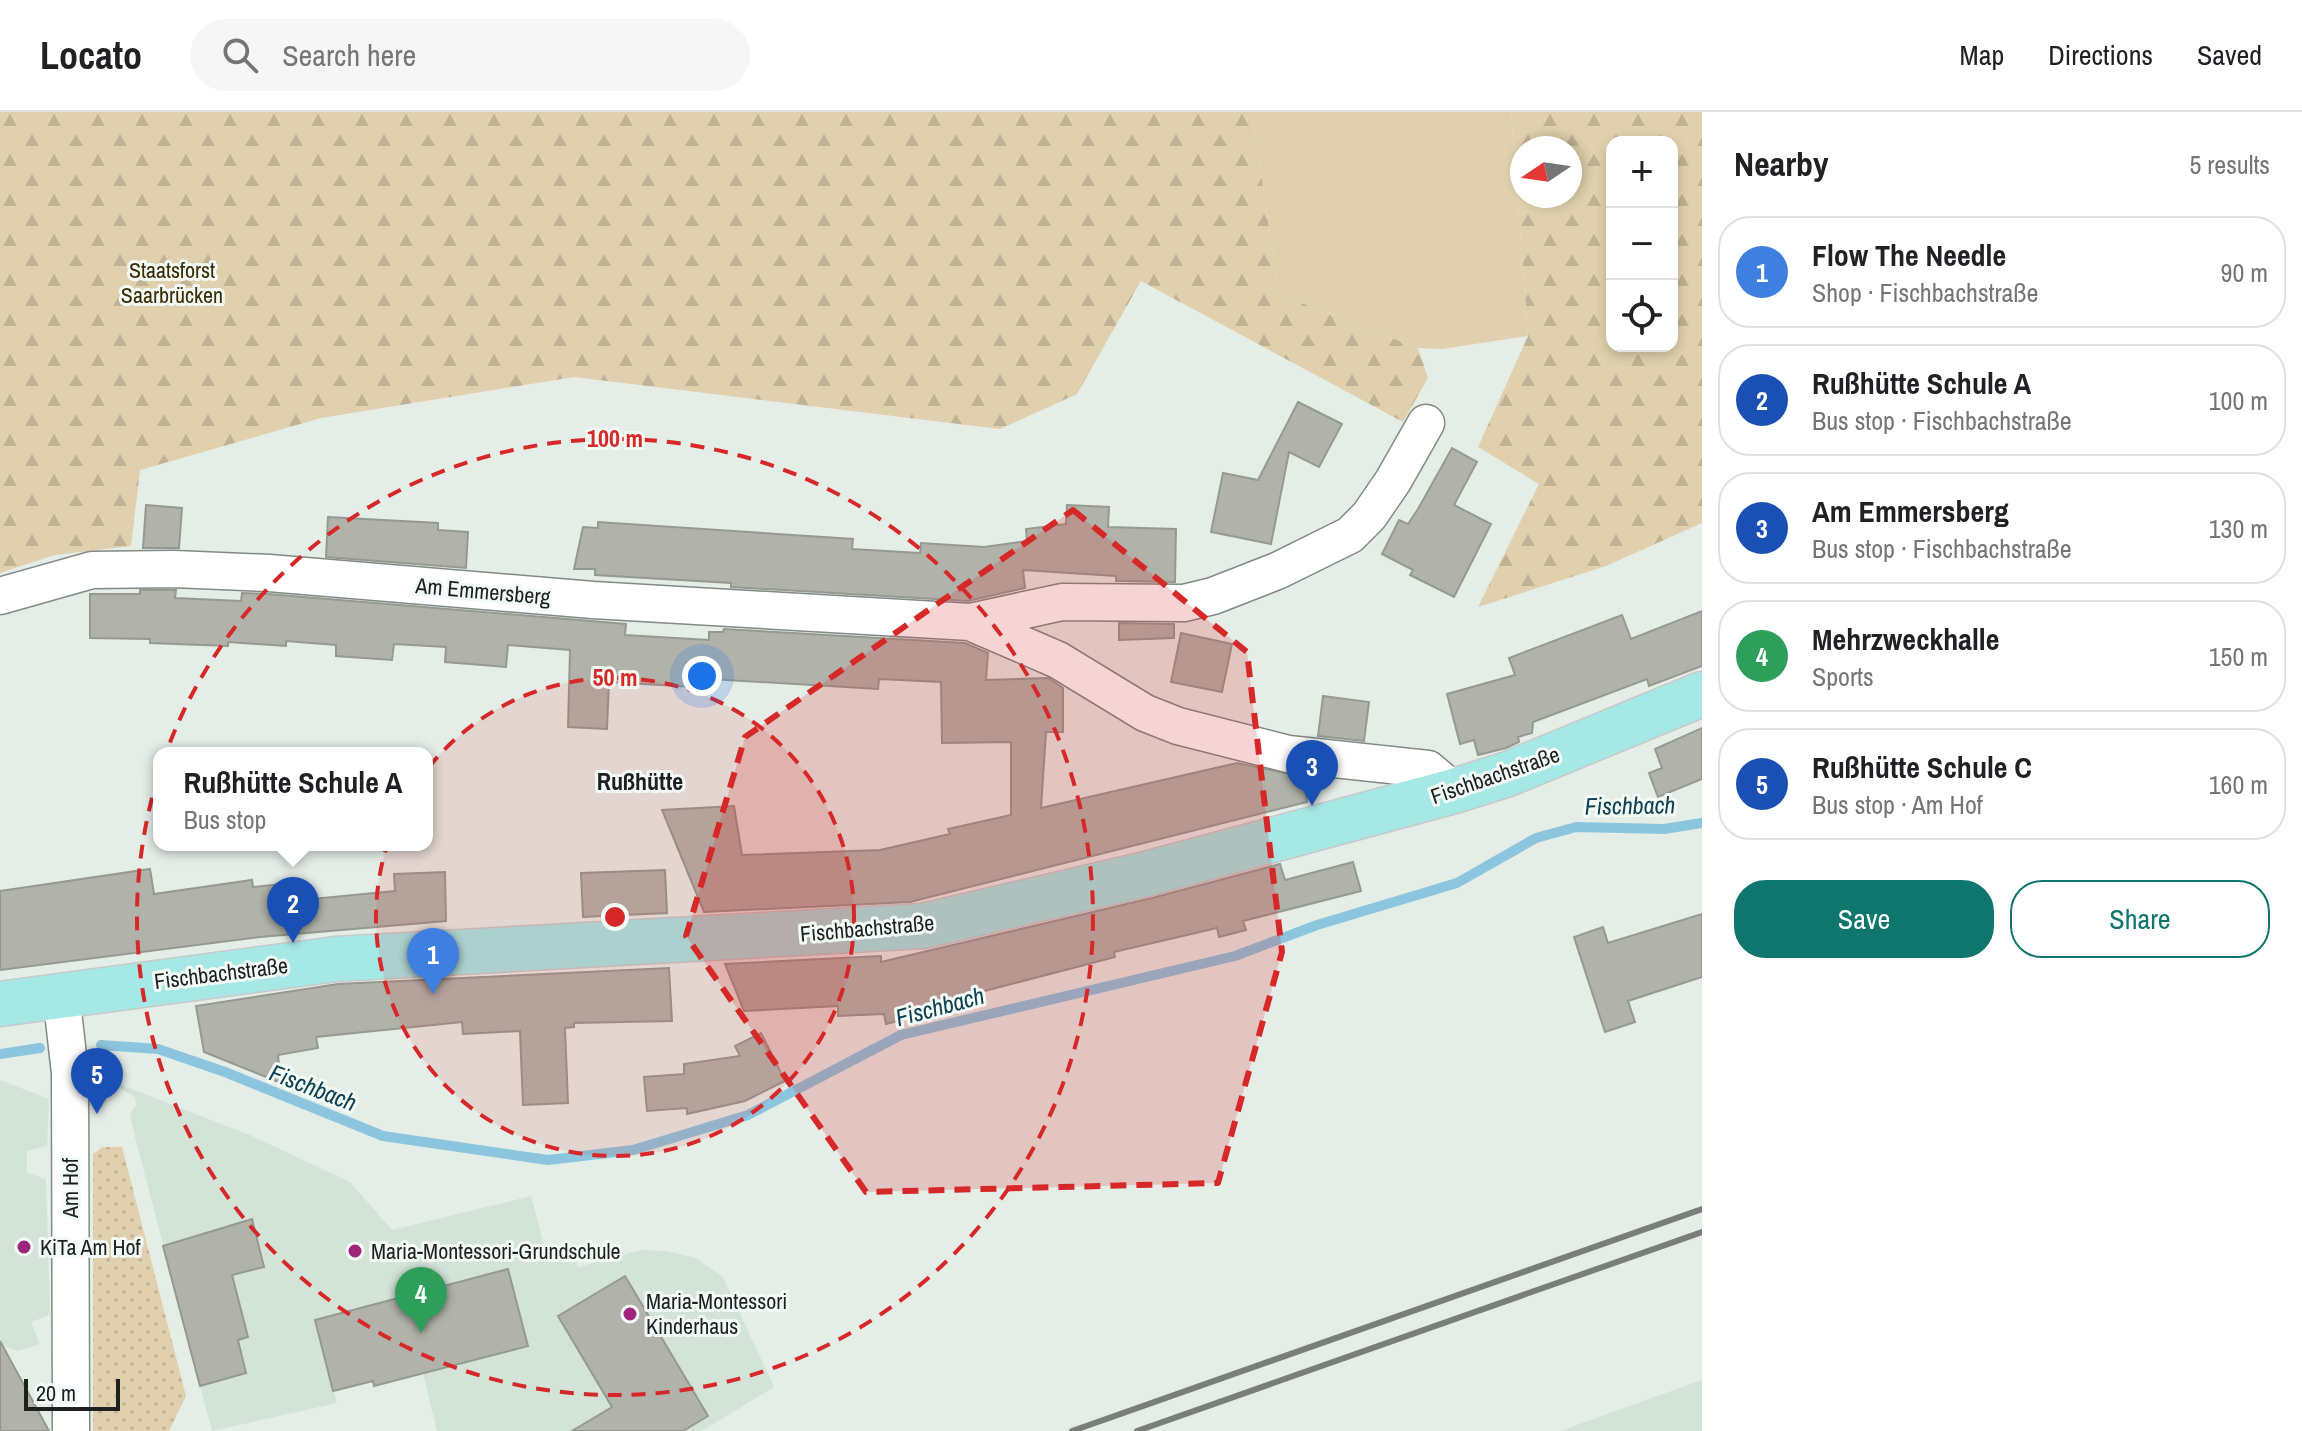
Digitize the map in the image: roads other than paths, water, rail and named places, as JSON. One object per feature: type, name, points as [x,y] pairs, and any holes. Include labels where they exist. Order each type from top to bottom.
[{"type":"main road","name":"Fischbachstraße","points":[[0,1004],[63,1011],[336,959],[923,926],[1146,874],[1454,791],[1508,774],[1702,694]]},
{"type":"street","name":"Am Emmersberg","points":[[0,596],[92,570],[213,570],[593,600],[970,622],[1062,602],[1184,603],[1213,596],[1328,549],[1360,526],[1393,481],[1426,423]]},
{"type":"street","name":"Am Emmersberg","points":[[970,622],[1058,660],[1145,713],[1178,726],[1288,754],[1428,769],[1454,791]]},
{"type":"street","name":"Am Hof","points":[[63,1011],[70,1073],[71,1431]]},
{"type":"waterway","name":"Fischbach","points":[[101,1045],[158,1049],[225,1072],[383,1136],[548,1160],[633,1150],[748,1115],[901,1035],[1235,956],[1317,925],[1457,883],[1536,838],[1576,827],[1664,829],[1702,823]]},
{"type":"waterway","name":"Fischbach","points":[[0,1054],[40,1048]]},
{"type":"railway","points":[[1072,1431],[1702,1209]]},
{"type":"railway","points":[[1137,1431],[1702,1232]]},
{"type":"place","name":"Am Emmersberg","points":[[1312,806]]},
{"type":"place","name":"Rußhütte Schule A","points":[[293,943]]},
{"type":"place","name":"Flow The Needle","points":[[433,994]]},
{"type":"place","name":"Rußhütte Schule C","points":[[97,1114]]},
{"type":"place","name":"KiTa Am Hof","points":[[24,1247]]},
{"type":"place","name":"Maria-Montessori-Grundschule","points":[[355,1251]]},
{"type":"place","name":"Maria-Montessori Kinderhaus","points":[[630,1314]]},
{"type":"place","name":"Mehrzweckhalle","points":[[421,1333]]},
{"type":"district","name":"Rußhütte","points":[[640,782]]},
{"type":"park label","name":"Staatsforst Saarbrücken","points":[[172,282]]}]
